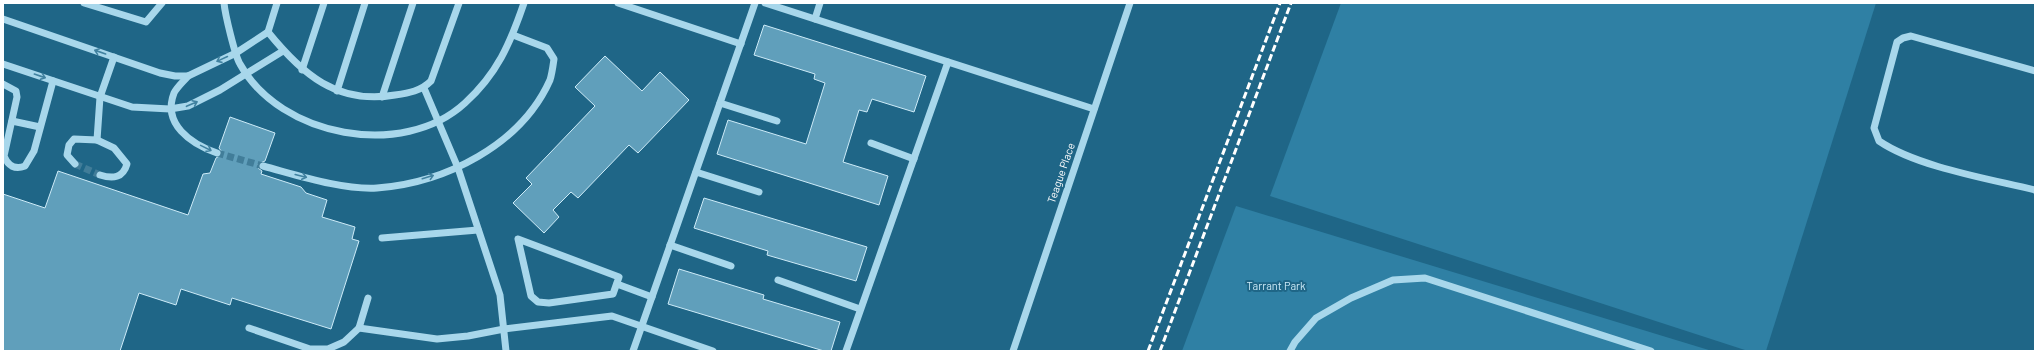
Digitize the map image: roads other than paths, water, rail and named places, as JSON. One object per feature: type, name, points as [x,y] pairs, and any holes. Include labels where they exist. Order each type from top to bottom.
[{"type":"lane","points":[[84,3],[146,22],[162,3]]},
{"type":"lane","points":[[224,3],[239,64],[247,75],[269,98],[290,114],[334,131],[377,136],[398,134],[438,122],[464,104],[492,75],[513,35],[524,3]]},
{"type":"lane","points":[[217,153],[187,139],[175,123],[170,109],[175,91],[188,76],[236,52],[268,32],[277,3]]},
{"type":"lane","points":[[302,70],[324,3]]},
{"type":"lane","points":[[337,91],[365,3]]},
{"type":"lane","points":[[382,98],[412,3]]},
{"type":"lane","points":[[268,32],[283,51],[302,70],[320,83],[337,91],[359,96],[382,98],[424,88],[431,81],[459,3]]},
{"type":"lane","points":[[618,3],[741,44]]},
{"type":"lane","points":[[633,351],[755,3]]},
{"type":"lane","points":[[765,3],[1094,109]]},
{"type":"lane","points":[[814,19],[820,3]]},
{"type":"lane","name":"Teague Place","points":[[1013,351],[1130,3]]},
{"type":"lane","points":[[3,19],[160,73],[175,76],[188,76]]},
{"type":"lane","points":[[263,166],[342,184],[376,188],[408,183],[458,168],[500,143],[533,110],[550,79],[554,59],[547,48],[513,35]]},
{"type":"lane","points":[[2035,71],[1911,36],[1903,38],[1897,42],[1874,128],[1879,142],[1918,159],[1947,169],[2035,190]]},
{"type":"lane","points":[[3,64],[132,107],[170,109],[188,106],[247,75],[283,51]]},
{"type":"lane","points":[[97,140],[100,97],[114,57]]},
{"type":"lane","points":[[846,351],[948,62]]},
{"type":"lane","points":[[3,84],[16,91],[17,98],[4,156],[11,166],[18,169],[25,166],[29,161],[53,81]]},
{"type":"lane","points":[[424,88],[458,168],[500,294],[506,351]]},
{"type":"lane","points":[[720,103],[777,121]]},
{"type":"lane","points":[[12,121],[40,127]]},
{"type":"lane","points":[[75,164],[67,155],[69,145],[74,139],[97,140],[114,148],[127,164],[125,171],[119,177],[108,178],[100,175]]},
{"type":"lane","points":[[871,143],[914,159]]},
{"type":"lane","points":[[696,172],[759,192]]},
{"type":"lane","points":[[382,238],[478,230]]},
{"type":"lane","points":[[518,239],[619,277],[617,284],[613,294],[549,303],[538,302],[531,296],[518,239]]},
{"type":"lane","points":[[670,245],[731,266]]},
{"type":"lane","points":[[1290,351],[1295,342],[1316,318],[1351,298],[1393,280],[1425,278],[1651,351]]},
{"type":"lane","points":[[778,280],[860,309]]},
{"type":"lane","points":[[617,284],[652,297]]},
{"type":"lane","points":[[249,328],[310,349],[328,349],[344,342],[359,328],[368,298]]},
{"type":"lane","points":[[359,328],[437,339],[612,316],[713,351]]},
{"type":"tunnel","points":[[217,153],[263,166]]},
{"type":"tunnel","points":[[75,164],[100,175]]},
{"type":"railway","points":[[1148,351],[1280,3]]},
{"type":"railway","points":[[1160,351],[1291,3]]},
{"type":"park label","name":"Tarrant Park","points":[[1276,286]]}]
